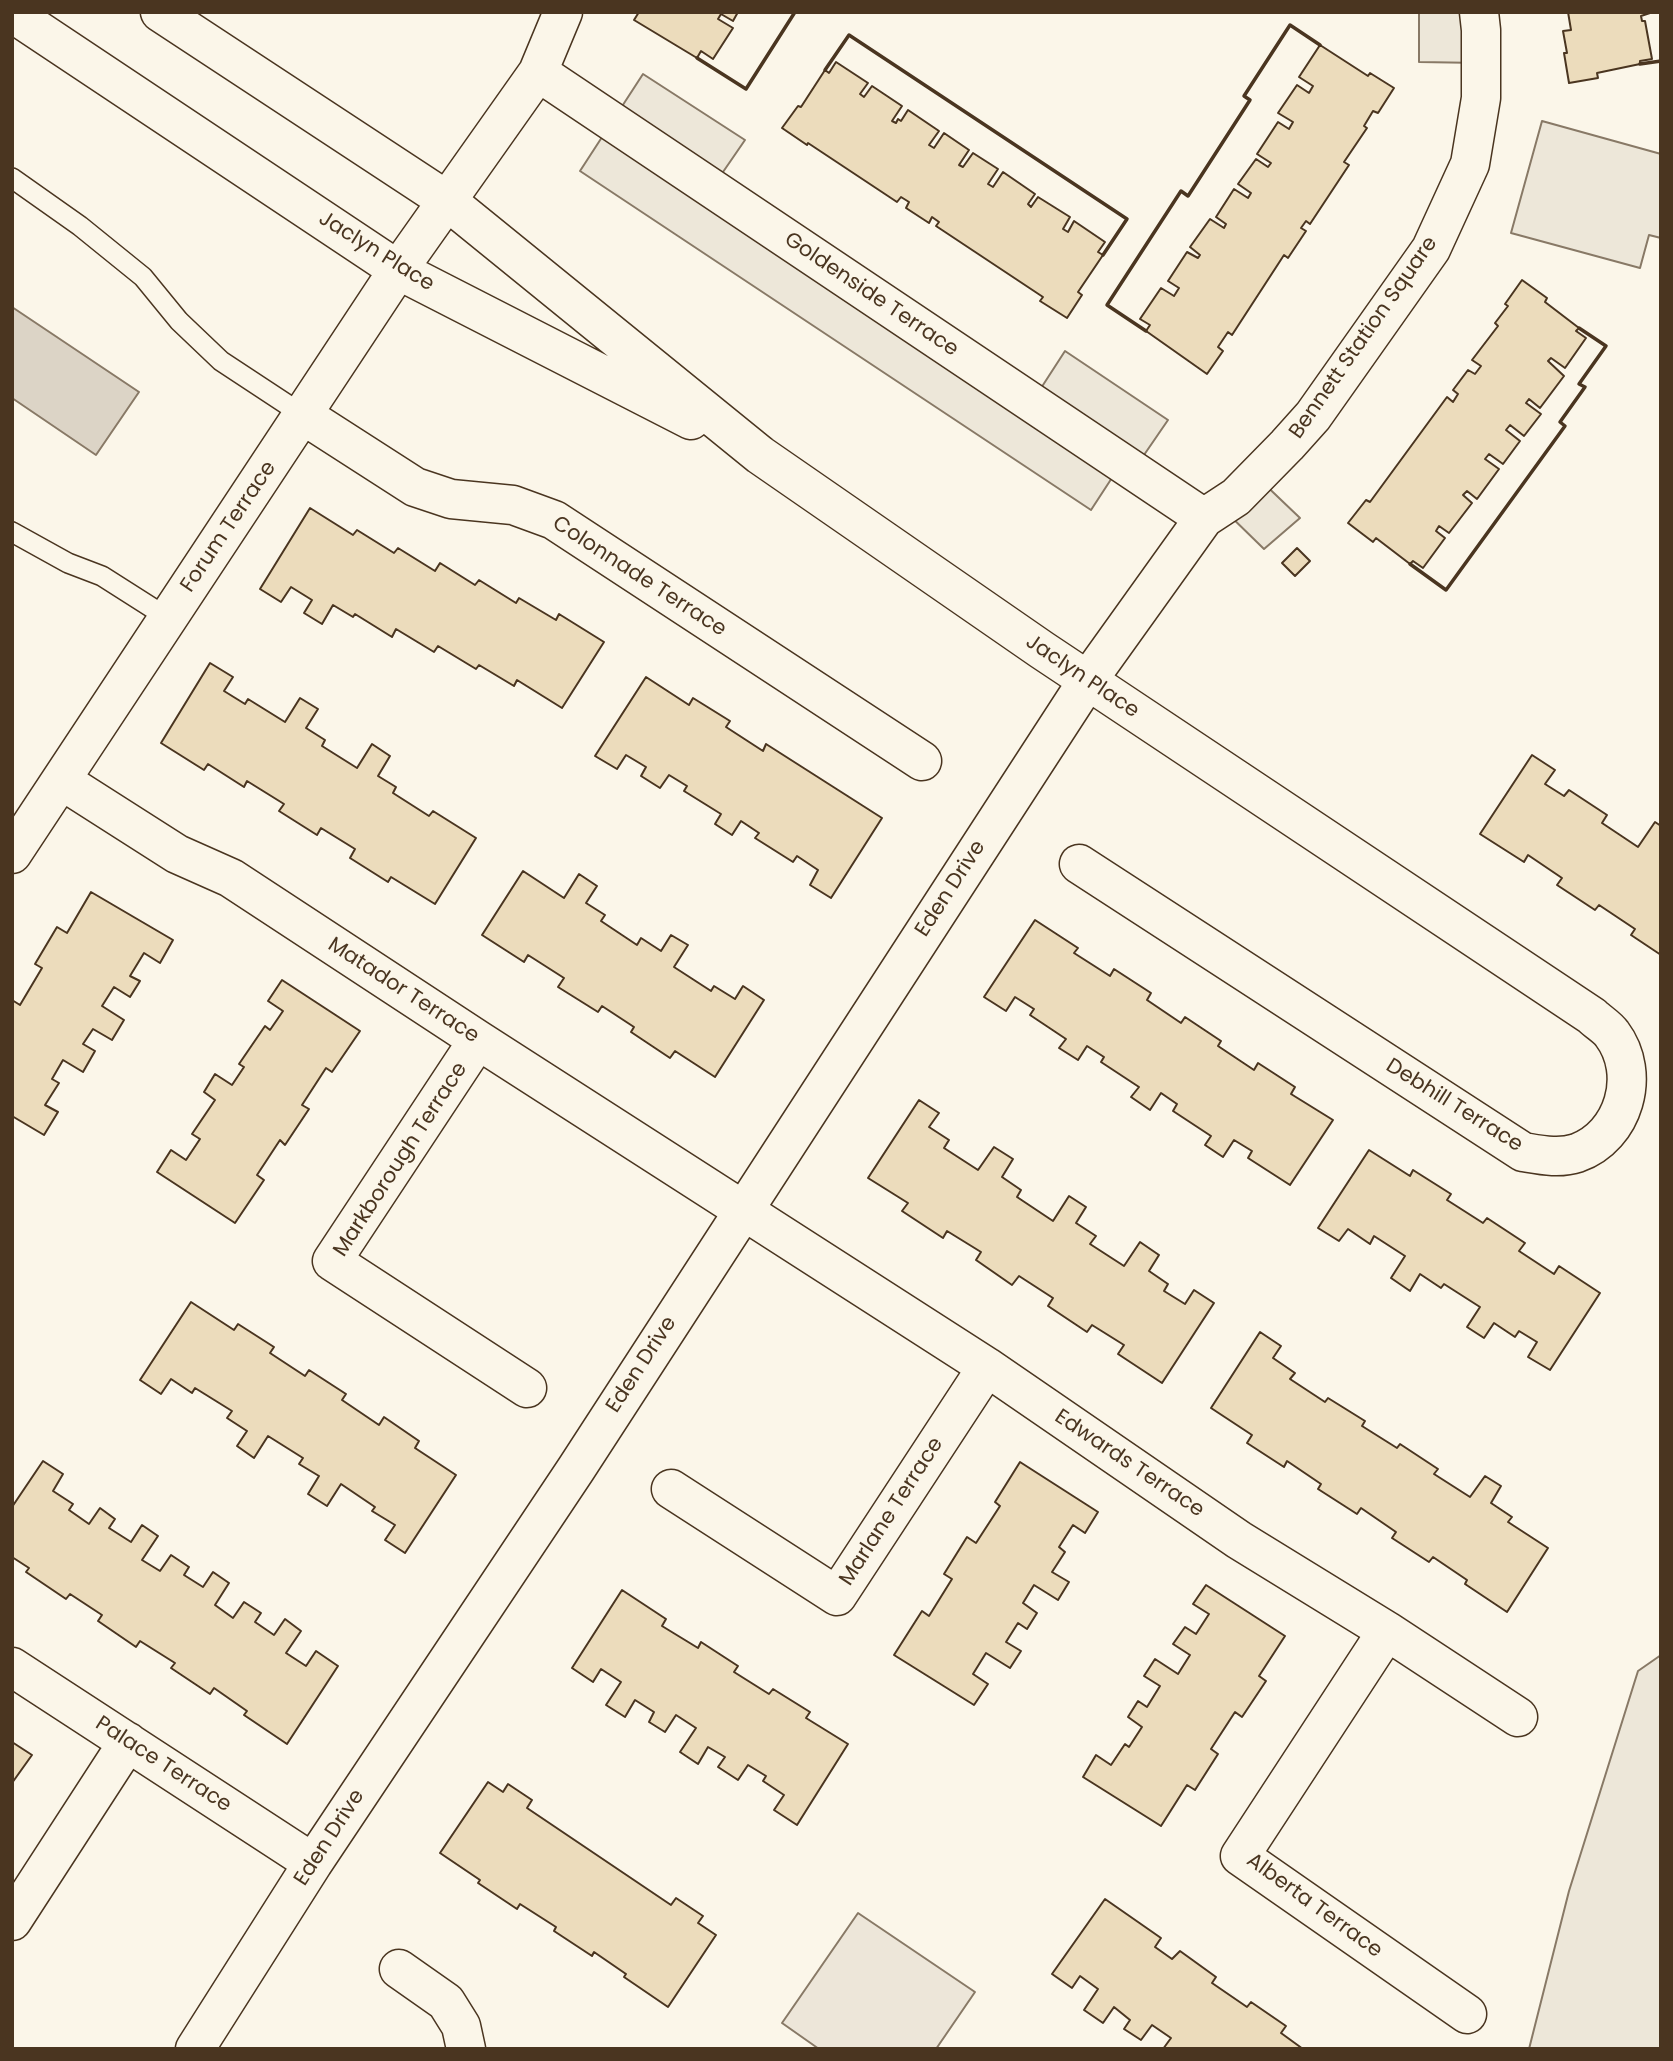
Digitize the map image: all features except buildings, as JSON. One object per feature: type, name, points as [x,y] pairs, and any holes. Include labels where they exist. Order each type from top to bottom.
[{"type":"street","name":"Jaclyn Place","points":[[160,12],[446,200],[760,455],[1088,680],[1408,893]]},
{"type":"street","points":[[446,200],[538,72],[563,12]]},
{"type":"street","name":"Bennett Station Square","points":[[1088,680],[1204,518],[1236,497],[1312,416],[1434,243],[1470,164],[1481,98],[1479,12]]},
{"type":"street","name":"Jaclyn Place","points":[[12,13],[398,270],[760,455]]},
{"type":"street","name":"Goldenside Terrace","points":[[538,72],[1204,518]]},
{"type":"street","name":"Forum Terrace","points":[[12,854],[446,200]]},
{"type":"street","name":"Colonnade Terrace","points":[[303,415],[415,487],[451,499],[513,505],[554,520],[922,761]]},
{"type":"street","name":"Eden Drive","points":[[195,2049],[313,1863],[576,1469],[1088,680]]},
{"type":"street","name":"Matador Terrace","points":[[61,780],[177,854],[231,878],[478,1040],[743,1208]]},
{"type":"street","name":"Debhill Terrace","points":[[1079,864],[1523,1152],[1549,1157],[1577,1153],[1600,1139],[1620,1115],[1627,1088],[1624,1059],[1612,1034],[1592,1016],[1408,893]]},
{"type":"street","name":"Markborough Terrace","points":[[478,1040],[332,1261],[527,1388]]},
{"type":"street","name":"Edwards Terrace","points":[[743,1208],[987,1367],[1239,1539],[1387,1630],[1518,1717]]},
{"type":"street","name":"Marlane Terrace","points":[[671,1489],[838,1596],[987,1367]]},
{"type":"street","name":"Alberta Terrace","points":[[1387,1630],[1240,1856],[1467,2014]]},
{"type":"street","name":"Palace Terrace","points":[[12,1667],[313,1863]]},
{"type":"street","points":[[12,1921],[128,1742]]},
{"type":"street","points":[[399,1969],[446,2003],[461,2026],[466,2049]]},
{"type":"lane","points":[[12,178],[80,226],[143,277],[179,321],[221,361],[303,415]]},
{"type":"lane","points":[[12,532],[68,563],[103,576],[168,618]]},
{"type":"shaded area","points":[[1419,12],[1479,12],[1481,63],[1419,62]]},
{"type":"shaded area","points":[[643,74],[745,140],[712,188],[1032,402],[1065,351],[1168,420],[1133,471],[1121,464],[1091,510],[580,171]]},
{"type":"shaded area","points":[[1542,121],[1661,154],[1661,238],[1649,235],[1640,268],[1511,233]]},
{"type":"shaded area","points":[[12,307],[139,392],[96,455],[12,398]]},
{"type":"shaded area","points":[[1256,476],[1300,518],[1264,549],[1221,507]]},
{"type":"shaded area","points":[[1661,1655],[1661,2049],[1529,2049],[1569,1891],[1638,1671]]},
{"type":"shaded area","points":[[858,1913],[975,1992],[936,2049],[819,2049],[782,2023]]},
{"type":"wall","points":[[697,58],[746,89],[795,12]]},
{"type":"wall","points":[[1146,331],[1107,305],[1181,191],[1188,196],[1250,100],[1244,96],[1290,25],[1320,45]]},
{"type":"wall","points":[[825,70],[849,35],[1127,219],[1103,255]]},
{"type":"wall","points":[[1640,64],[1661,61]]},
{"type":"wall","points":[[1410,564],[1446,590],[1565,426],[1560,422],[1585,387],[1579,384],[1606,346],[1579,328]]}]
